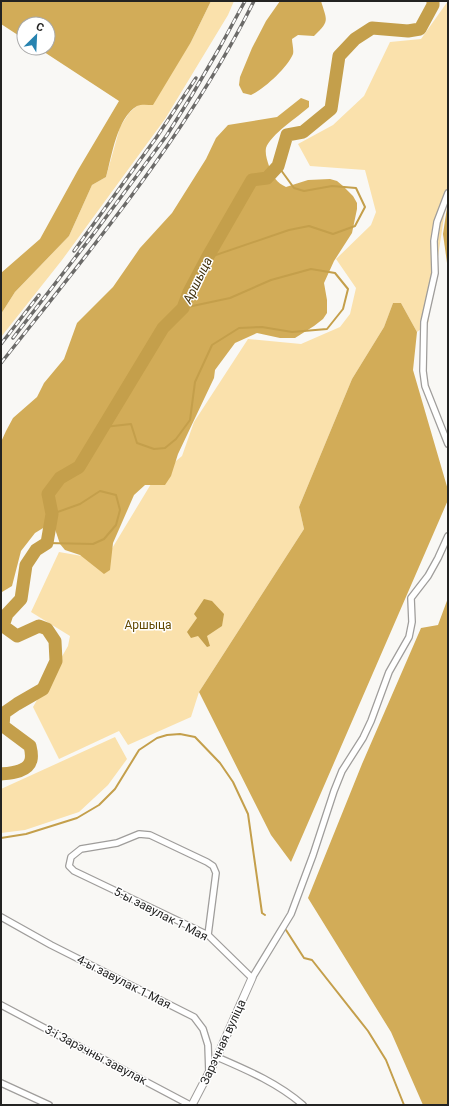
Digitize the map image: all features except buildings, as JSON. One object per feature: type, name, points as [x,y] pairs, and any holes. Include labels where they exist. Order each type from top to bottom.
[{"type":"street","points":[[448,193],[438,218],[434,241],[435,273],[424,322],[423,371],[426,386],[448,444]]},
{"type":"street","points":[[252,978],[291,914],[342,771],[363,738],[389,672],[409,636],[412,622],[411,598],[428,576],[448,536]]},
{"type":"street","name":"5-ы завулак 1 Мая","points":[[208,935],[216,874],[213,866],[207,862],[150,835],[139,834],[117,843],[81,849],[71,857],[69,866],[74,871],[208,935],[252,978]]},
{"type":"street","name":"4-ы завулак 1 Мая","points":[[1,917],[51,945],[194,1017],[203,1029],[208,1045],[209,1074]]},
{"type":"street","name":"Зарэчная вуліца","points":[[191,1105],[209,1074],[252,978]]},
{"type":"street","name":"3-і Зарэчны завулак","points":[[1,1005],[191,1105]]},
{"type":"street","points":[[217,1057],[254,1073],[291,1095],[303,1105]]},
{"type":"street","points":[[1,1083],[49,1105]]},
{"type":"green space","points":[[211,1],[234,1],[228,15],[165,119],[62,260],[1,337],[1,314],[15,292],[69,236],[92,185],[106,177],[120,127],[129,113],[138,105],[191,42]]},
{"type":"green space","name":"Аршыца","points":[[448,1],[448,190],[428,324],[417,332],[401,303],[393,303],[384,327],[352,379],[299,507],[304,529],[199,692],[191,717],[128,745],[119,731],[59,759],[33,707],[68,646],[70,636],[31,612],[59,552],[105,560],[154,479],[182,456],[194,422],[248,339],[301,344],[340,327],[350,314],[356,288],[336,259],[371,225],[376,212],[365,170],[310,166],[298,144],[333,125],[364,96],[390,42],[421,39]]},
{"type":"green space","points":[[115,737],[127,759],[108,785],[79,812],[25,830],[1,833],[1,789]]},
{"type":"shaded area","points":[[1,1],[211,1],[191,42],[153,105],[137,106],[125,119],[116,138],[106,177],[92,185],[69,236],[15,292],[1,314],[1,273],[40,239],[78,170],[119,101],[50,56],[56,56],[56,16],[16,16],[16,34],[1,24]]},
{"type":"shaded area","points":[[280,1],[321,1],[326,17],[325,24],[314,36],[298,35],[292,39],[293,54],[281,71],[268,83],[251,95],[243,93],[239,85],[240,77],[252,48],[266,21]]},
{"type":"shaded area","points":[[301,98],[309,101],[309,107],[273,137],[266,148],[266,157],[275,179],[286,187],[308,180],[330,179],[337,181],[353,196],[357,203],[352,233],[334,261],[324,283],[327,300],[327,313],[323,319],[295,338],[280,338],[257,333],[235,343],[215,370],[214,378],[178,454],[171,476],[165,485],[145,485],[134,495],[113,543],[110,570],[104,574],[80,555],[65,550],[60,544],[55,529],[48,525],[35,533],[21,551],[12,586],[1,592],[1,442],[13,418],[37,397],[44,383],[64,359],[77,323],[113,287],[140,248],[172,213],[206,159],[216,138],[228,125],[277,117]]},
{"type":"shaded area","points":[[448,201],[448,270],[443,234]]},
{"type":"shaded area","points":[[393,303],[401,303],[417,332],[413,370],[448,490],[448,500],[291,862],[271,835],[199,692],[304,529],[299,507],[352,379],[384,327]]},
{"type":"shaded area","points":[[448,598],[448,1105],[423,1105],[391,1032],[308,898],[362,764],[421,628],[438,625]]},
{"type":"shaded area","points":[[204,599],[212,601],[224,614],[222,626],[207,636],[210,646],[207,647],[198,636],[191,638],[187,632],[197,618],[194,614]]},
{"type":"waterway","name":"Аршыца","points":[[1,774],[23,769],[31,760],[30,746],[3,726],[4,713],[43,689],[56,661],[55,641],[47,629],[39,626],[17,636],[3,626],[7,614],[21,599],[26,565],[36,550],[47,543],[52,514],[48,494],[60,478],[79,467],[163,328],[183,308],[189,292],[207,258],[252,180],[267,178],[278,166],[287,135],[303,132],[331,109],[339,56],[355,39],[372,28],[408,31],[420,29],[433,5],[433,1]]},
{"type":"waterway","points":[[207,258],[289,230],[309,226],[333,234],[355,226],[365,207],[356,188],[332,186],[304,191],[294,188],[278,166]]},
{"type":"waterway","points":[[104,427],[131,424],[137,443],[154,449],[165,448],[176,439],[190,420],[195,382],[212,345],[239,328],[262,327],[292,332],[327,329],[343,309],[348,289],[335,273],[311,269],[271,280],[230,298],[183,308]]},
{"type":"waterway","points":[[47,543],[93,544],[104,539],[116,525],[120,510],[116,495],[100,491],[80,504],[52,514]]},
{"type":"waterway","points":[[1,838],[26,834],[77,818],[99,805],[115,789],[139,750],[157,738],[167,735],[180,734],[195,737],[220,763],[233,782],[248,814],[262,913],[265,915]]},
{"type":"waterway","points":[[286,930],[304,958],[312,960],[368,1031],[386,1060],[404,1105]]},
{"type":"railway","points":[[13,338],[95,232],[167,135],[220,47],[245,1]]},
{"type":"railway","points":[[1,363],[104,233],[169,144],[228,50],[254,1]]},
{"type":"railway","points":[[74,251],[156,138],[196,78]]},
{"type":"railway","points":[[1,344],[39,295]]}]
